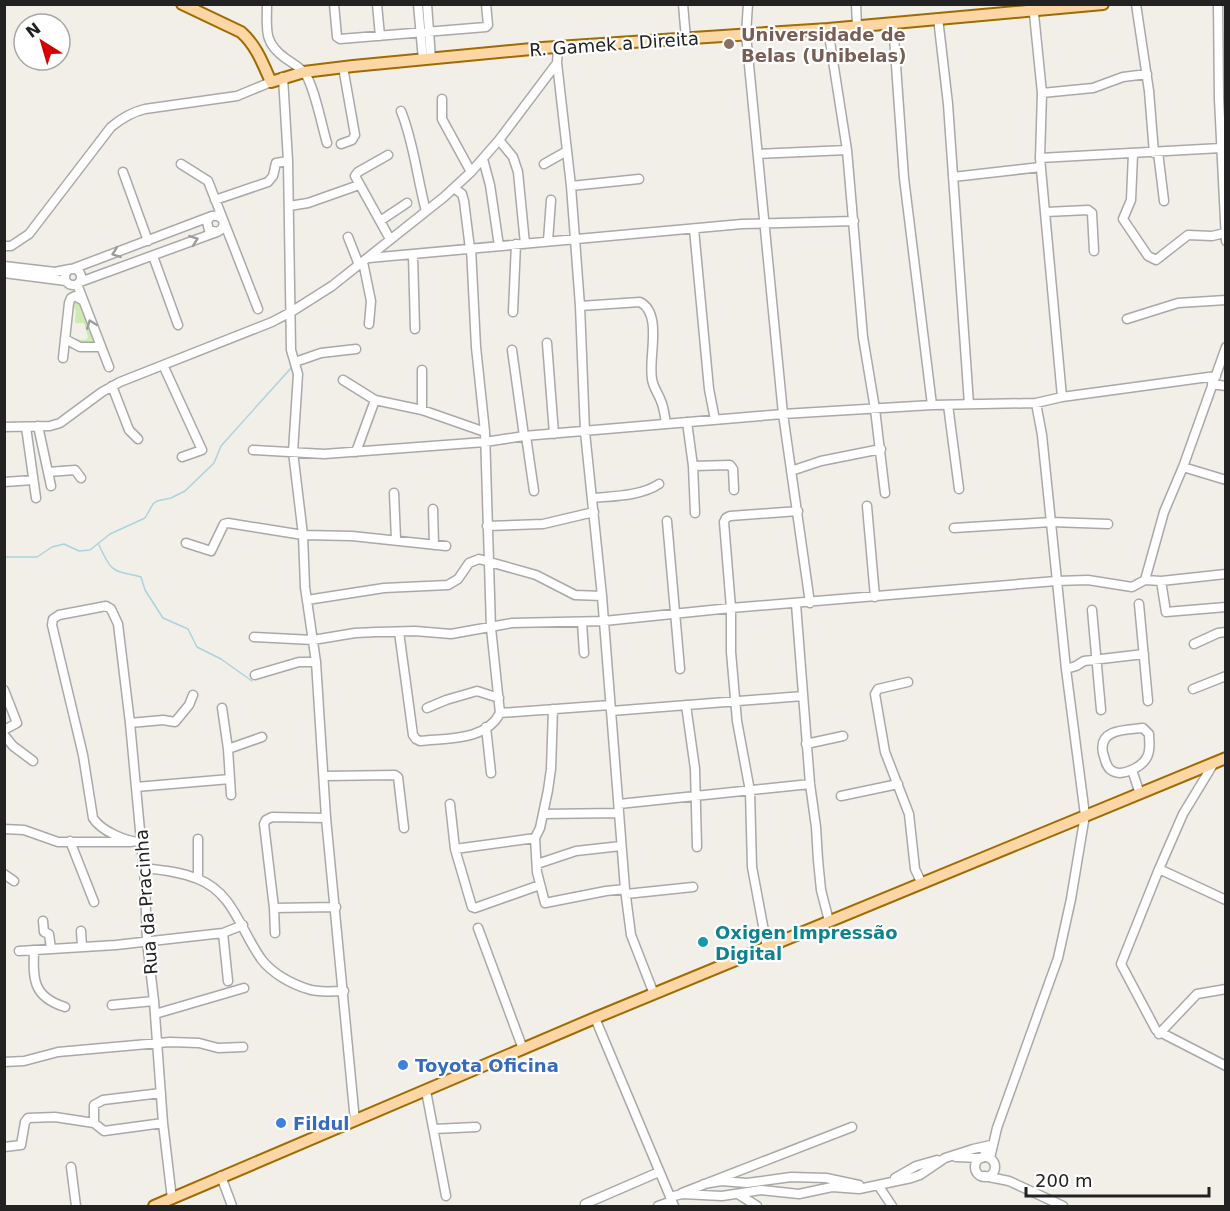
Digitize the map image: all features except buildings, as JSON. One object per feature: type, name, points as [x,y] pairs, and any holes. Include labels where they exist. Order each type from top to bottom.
[{"type":"main road","points":[[182,4],[241,32],[258,54],[271,82]]},
{"type":"main road","name":"R. Gamek a Direita","points":[[271,82],[304,72],[343,67],[893,23],[1028,7],[1103,4]]},
{"type":"main road","points":[[164,1204],[221,1176],[595,1018],[1226,758]]},
{"type":"street","points":[[267,4],[267,34],[270,44],[278,53],[304,72],[310,83],[327,143]]},
{"type":"street","points":[[334,4],[339,39],[487,27],[486,4]]},
{"type":"street","points":[[377,4],[380,36]]},
{"type":"street","points":[[418,4],[425,32]]},
{"type":"street","points":[[427,4],[425,32],[427,60]]},
{"type":"street","points":[[683,4],[686,39]]},
{"type":"street","points":[[748,4],[746,34],[783,414],[810,603]]},
{"type":"street","points":[[856,4],[857,26]]},
{"type":"street","points":[[1136,4],[1164,201]]},
{"type":"street","points":[[1133,154],[1131,200],[1123,219],[1148,256],[1156,260],[1188,235],[1225,237],[1218,4]]},
{"type":"street","points":[[1028,7],[1042,93],[1041,162],[1062,397]]},
{"type":"street","points":[[938,18],[953,177],[969,404]]},
{"type":"street","points":[[893,23],[904,178],[932,405]]},
{"type":"street","points":[[828,28],[847,150],[864,337],[881,449],[885,493]]},
{"type":"street","points":[[558,48],[557,63],[571,186],[580,306],[585,432],[602,596],[625,891],[631,935],[654,994]]},
{"type":"street","points":[[4,427],[60,423],[112,386],[218,345],[291,312],[363,262],[454,188],[499,140],[557,63]]},
{"type":"street","points":[[341,144],[352,140],[356,135],[343,67]]},
{"type":"street","points":[[1042,93],[1093,88],[1123,77],[1147,74]]},
{"type":"street","points":[[283,77],[288,161],[291,350],[295,362],[297,384],[292,453],[303,535],[307,600],[316,662],[326,818],[355,1121]]},
{"type":"street","points":[[4,246],[11,246],[29,234],[111,127],[127,116],[145,109],[237,96],[271,82]]},
{"type":"street","points":[[442,99],[442,119],[471,172]]},
{"type":"street","points":[[401,111],[409,130],[417,177],[426,211]]},
{"type":"street","points":[[499,140],[513,157],[518,172],[520,244],[513,312]]},
{"type":"street","points":[[953,177],[1041,162],[1221,148]]},
{"type":"street","points":[[758,154],[847,150]]},
{"type":"street","points":[[544,164],[567,152]]},
{"type":"street","points":[[388,155],[356,174],[356,179],[390,239]]},
{"type":"street","points":[[483,159],[490,185],[499,246]]},
{"type":"street","points":[[222,233],[212,231],[207,222],[216,203],[268,182],[273,176],[276,163],[288,161]]},
{"type":"street","points":[[181,164],[205,178],[223,220],[222,233],[258,309]]},
{"type":"street","points":[[123,172],[148,241]]},
{"type":"street","points":[[571,186],[639,178]]},
{"type":"street","points":[[289,206],[308,203],[359,185]]},
{"type":"street","points":[[399,632],[413,735],[416,739],[420,741],[462,737],[480,732],[497,718],[500,712],[490,628],[485,432],[476,347],[470,248],[464,201],[462,194],[454,188]]},
{"type":"street","points":[[548,241],[550,200]]},
{"type":"street","points":[[380,221],[407,203]]},
{"type":"street","points":[[1046,212],[1088,210],[1092,213],[1094,251]]},
{"type":"street","points":[[4,266],[55,272],[71,269],[211,217],[220,216],[223,220]]},
{"type":"street","points":[[363,262],[470,248],[694,228],[765,223],[854,221]]},
{"type":"street","points":[[694,228],[709,389],[715,420]]},
{"type":"street","points":[[4,273],[73,283],[222,233]]},
{"type":"street","points":[[348,237],[363,262],[371,301],[369,324]]},
{"type":"street","points":[[413,255],[415,329]]},
{"type":"street","points":[[153,256],[178,325]]},
{"type":"street","points":[[71,269],[66,273],[82,300],[109,367]]},
{"type":"street","points":[[63,358],[71,289],[73,283],[82,277],[80,272],[71,269]]},
{"type":"street","points":[[69,303],[75,296],[82,300]]},
{"type":"street","points":[[1127,318],[1178,303],[1226,300]]},
{"type":"street","points":[[580,306],[640,302],[650,311],[652,380],[663,407],[666,424]]},
{"type":"street","points":[[65,339],[80,347],[100,347]]},
{"type":"street","points":[[547,343],[554,434]]},
{"type":"street","points":[[254,637],[313,640],[355,633],[451,634],[512,623],[604,621],[1056,581],[1088,580],[1132,587],[1139,585],[1145,580],[1157,531],[1183,467],[1226,347]]},
{"type":"street","points":[[295,362],[321,353],[356,349]]},
{"type":"street","points":[[512,350],[534,491]]},
{"type":"street","points":[[163,365],[202,450],[182,457]]},
{"type":"street","points":[[422,370],[422,410]]},
{"type":"street","points":[[344,380],[375,400],[422,410],[485,432]]},
{"type":"street","points":[[253,450],[324,454],[356,452],[783,414],[932,405],[1036,402],[1214,380],[1226,386]]},
{"type":"street","points":[[112,386],[129,430],[138,439]]},
{"type":"street","points":[[356,452],[375,400]]},
{"type":"street","points":[[984,1176],[992,1173],[995,1168],[988,1159],[991,1145],[1059,958],[1085,815],[1036,402]]},
{"type":"street","points":[[948,405],[959,489]]},
{"type":"street","points":[[687,422],[693,466],[695,513]]},
{"type":"street","points":[[38,426],[51,486]]},
{"type":"street","points":[[26,427],[36,498]]},
{"type":"street","points":[[790,471],[821,461],[881,449]]},
{"type":"street","points":[[693,466],[730,465],[733,469],[734,490]]},
{"type":"street","points":[[1183,467],[1226,480]]},
{"type":"street","points":[[48,472],[75,470],[81,478]]},
{"type":"street","points":[[4,482],[33,480]]},
{"type":"street","points":[[592,498],[637,492],[653,488],[659,483]]},
{"type":"street","points":[[394,493],[396,539]]},
{"type":"street","points":[[867,506],[875,597]]},
{"type":"street","points":[[433,509],[434,544]]},
{"type":"street","points":[[767,947],[752,867],[750,791],[735,702],[730,652],[731,608],[724,529],[726,518],[798,511]]},
{"type":"street","points":[[487,526],[531,525],[594,512]]},
{"type":"street","points":[[667,521],[680,669]]},
{"type":"street","points":[[954,528],[1051,522],[1108,524]]},
{"type":"street","points":[[186,543],[211,550],[225,524],[303,535],[396,539],[446,546]]},
{"type":"street","points":[[307,600],[384,588],[448,585],[455,582],[469,562],[479,559],[548,580],[575,595],[602,596]]},
{"type":"street","points":[[1145,580],[1161,581],[1226,574]]},
{"type":"street","points":[[1161,581],[1166,612],[1226,607]]},
{"type":"street","points":[[796,604],[806,744],[821,890],[829,921]]},
{"type":"street","points":[[1139,604],[1148,701]]},
{"type":"street","name":"Rua da Pracinha","points":[[137,842],[99,825],[93,818],[83,755],[52,625],[52,619],[59,615],[103,606],[108,607],[118,624],[136,787],[137,842],[144,868],[147,942],[154,1001],[163,1124],[164,1204]]},
{"type":"street","points":[[1092,610],[1101,710]]},
{"type":"street","points":[[582,622],[584,653]]},
{"type":"street","points":[[1194,644],[1218,633],[1226,632]]},
{"type":"street","points":[[1066,669],[1084,661],[1144,654]]},
{"type":"street","points":[[1065,656],[1076,655],[1084,661]]},
{"type":"street","points":[[255,675],[298,662],[316,662]]},
{"type":"street","points":[[1193,689],[1226,676]]},
{"type":"street","points":[[908,682],[878,689],[874,694],[885,752],[909,814],[915,869],[922,884]]},
{"type":"street","points":[[4,690],[17,723],[4,730]]},
{"type":"street","points":[[427,708],[477,691],[499,698]]},
{"type":"street","points":[[130,723],[163,720],[175,722],[189,705],[193,695]]},
{"type":"street","points":[[500,712],[686,705],[803,696]]},
{"type":"street","points":[[686,705],[692,739],[697,847]]},
{"type":"street","points":[[222,708],[231,795]]},
{"type":"street","points":[[553,709],[551,769],[540,828],[535,838],[540,885],[545,903],[606,891],[693,887]]},
{"type":"street","points":[[486,728],[491,773]]},
{"type":"street","points":[[1143,728],[1149,734],[1149,754],[1132,770],[1116,773],[1111,771],[1107,766],[1101,744],[1109,735],[1143,728]]},
{"type":"street","points":[[4,735],[13,746],[33,761]]},
{"type":"street","points":[[806,744],[843,736]]},
{"type":"street","points":[[228,749],[262,737]]},
{"type":"street","points":[[1214,763],[1183,814],[1121,964],[1152,1024],[1160,1034],[1226,1066]]},
{"type":"street","points":[[1132,770],[1140,794]]},
{"type":"street","points":[[325,776],[395,775],[398,777],[404,828]]},
{"type":"street","points":[[136,787],[230,779]]},
{"type":"street","points":[[543,814],[619,808],[696,796],[810,784]]},
{"type":"street","points":[[841,796],[898,784]]},
{"type":"street","points":[[450,804],[455,849],[471,904],[475,908],[540,885]]},
{"type":"street","points":[[275,933],[264,824],[272,817],[326,818]]},
{"type":"street","points":[[4,829],[24,830],[50,840],[137,842]]},
{"type":"street","points":[[455,849],[535,838]]},
{"type":"street","points":[[198,839],[198,879]]},
{"type":"street","points":[[70,841],[94,902]]},
{"type":"street","points":[[537,864],[576,851],[621,846]]},
{"type":"street","points":[[144,868],[198,879],[227,901],[243,925],[255,950],[273,971],[307,989],[344,991]]},
{"type":"street","points":[[1159,869],[1226,900]]},
{"type":"street","points":[[4,874],[14,881]]},
{"type":"street","points":[[274,908],[336,907]]},
{"type":"street","points":[[43,921],[44,932],[49,934],[51,949]]},
{"type":"street","points":[[20,951],[147,942],[223,933],[243,925]]},
{"type":"street","points":[[478,928],[523,1049]]},
{"type":"street","points":[[81,931],[82,947]]},
{"type":"street","points":[[223,933],[228,981]]},
{"type":"street","points":[[34,950],[35,984],[46,998],[65,1007]]},
{"type":"street","points":[[155,1014],[244,988]]},
{"type":"street","points":[[1160,1034],[1197,994],[1226,989]]},
{"type":"street","points":[[112,1005],[154,1001]]},
{"type":"street","points":[[595,1018],[672,1202]]},
{"type":"street","points":[[4,1062],[24,1061],[58,1052],[184,1041],[218,1048],[243,1047]]},
{"type":"street","points":[[426,1090],[446,1196]]},
{"type":"street","points":[[94,1123],[93,1108],[97,1102],[161,1093]]},
{"type":"street","points":[[4,1147],[21,1145],[25,1122],[28,1118],[55,1117],[94,1123],[104,1131],[163,1124]]},
{"type":"street","points":[[434,1130],[476,1126]]},
{"type":"street","points":[[658,1206],[672,1202],[704,1184],[852,1126]]},
{"type":"street","points":[[672,1202],[682,1194],[722,1196],[760,1190],[806,1193],[832,1187],[859,1189],[891,1180],[916,1166],[991,1145]]},
{"type":"street","points":[[945,1158],[962,1156],[988,1159],[1009,1181]]},
{"type":"street","points":[[988,1159],[977,1162],[978,1174],[1009,1181],[1056,1205]]},
{"type":"street","points":[[71,1167],[76,1206]]},
{"type":"street","points":[[585,1204],[659,1172]]},
{"type":"street","points":[[221,1176],[232,1206]]},
{"type":"street","points":[[704,1184],[721,1181],[747,1183],[791,1177],[826,1178],[860,1185],[878,1185]]},
{"type":"street","points":[[878,1185],[892,1206]]},
{"type":"street","points":[[738,1194],[757,1206]]},
{"type":"green space","points":[[76,300],[84,313],[94,340],[92,344],[80,344],[73,339],[86,340],[88,337],[84,323],[75,323],[76,311],[73,305]]},
{"type":"waterway","points":[[4,557],[37,557],[52,547],[64,544],[79,551],[90,550],[110,534],[145,518],[153,504],[185,491],[214,463],[221,446],[291,368]]},
{"type":"waterway","points":[[99,545],[114,569],[141,577],[145,590],[163,618],[188,629],[197,647],[221,659],[252,681]]},
{"type":"place","name":"Universidade de Belas (Unibelas)","points":[[729,44]]},
{"type":"place","name":"Oxigen Impressão Digital","points":[[703,942]]},
{"type":"place","name":"Toyota Oficina","points":[[403,1065]]},
{"type":"place","name":"Fildul","points":[[281,1123]]}]
